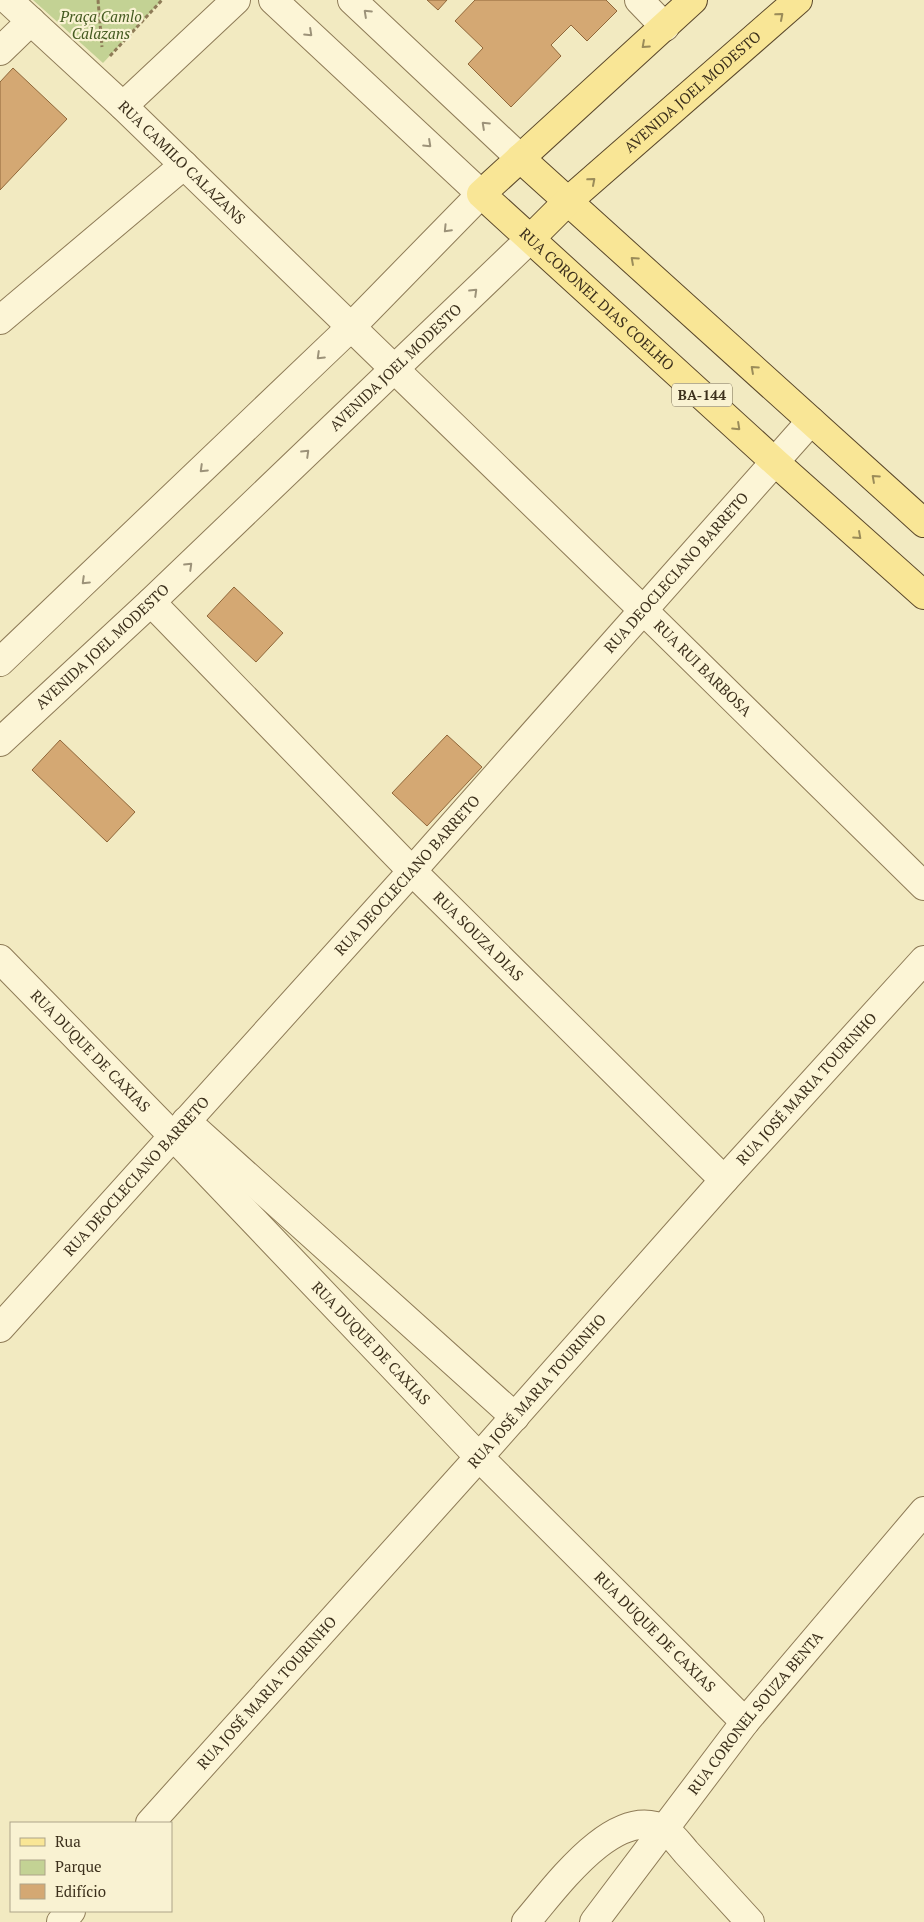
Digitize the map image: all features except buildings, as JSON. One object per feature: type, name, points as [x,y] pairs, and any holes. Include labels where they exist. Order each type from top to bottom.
[{"type":"main road","points":[[481,194],[693,0]]},
{"type":"main road","name":"AVENIDA JOEL MODESTO","points":[[530,238],[568,201],[798,0]]},
{"type":"main road","points":[[520,158],[924,523]]},
{"type":"main road","name":"RUA CORONEL DIAS COELHO","points":[[481,194],[924,595]]},
{"type":"street","name":"RUA CAMILO CALAZANS","points":[[8,0],[31,20],[97,69],[123,106],[351,327]]},
{"type":"street","name":"RUA CORONEL DIAS COELHO","points":[[273,0],[481,194]]},
{"type":"street","points":[[352,0],[520,158]]},
{"type":"street","points":[[639,0],[665,26]]},
{"type":"street","points":[[123,106],[223,4]]},
{"type":"street","points":[[0,51],[31,20]]},
{"type":"street","points":[[0,320],[184,165]]},
{"type":"street","points":[[0,662],[351,327],[481,194]]},
{"type":"street","name":"AVENIDA JOEL MODESTO","points":[[0,742],[151,602],[530,238]]},
{"type":"street","name":"RUA RUI BARBOSA","points":[[351,327],[924,886]]},
{"type":"street","name":"RUA DEOCLECIANO BARRETO","points":[[0,1328],[412,871],[811,421]]},
{"type":"street","name":"RUA SOUZA DIAS","points":[[151,602],[412,871],[724,1180]]},
{"type":"street","name":"RUA DUQUE DE CAXIAS","points":[[0,959],[180,1128],[479,1457],[746,1722]]},
{"type":"street","name":"RUA JOSÉ MARIA TOURINHO","points":[[151,1822],[479,1457],[724,1180],[924,960]]},
{"type":"street","points":[[180,1128],[514,1417]]},
{"type":"street","name":"RUA CORONEL SOUZA BENTA","points":[[594,1922],[746,1722],[924,1511]]},
{"type":"street","points":[[526,1922],[584,1856],[611,1835],[633,1824],[644,1824],[665,1830],[750,1922]]},
{"type":"street","points":[[61,1922],[71,1912]]},
{"type":"path","points":[[97,69],[98,0]]},
{"type":"path","points":[[97,69],[162,0]]},
{"type":"green space","name":"Praça Camlo Calazans","points":[[33,0],[162,0],[103,63]]}]
